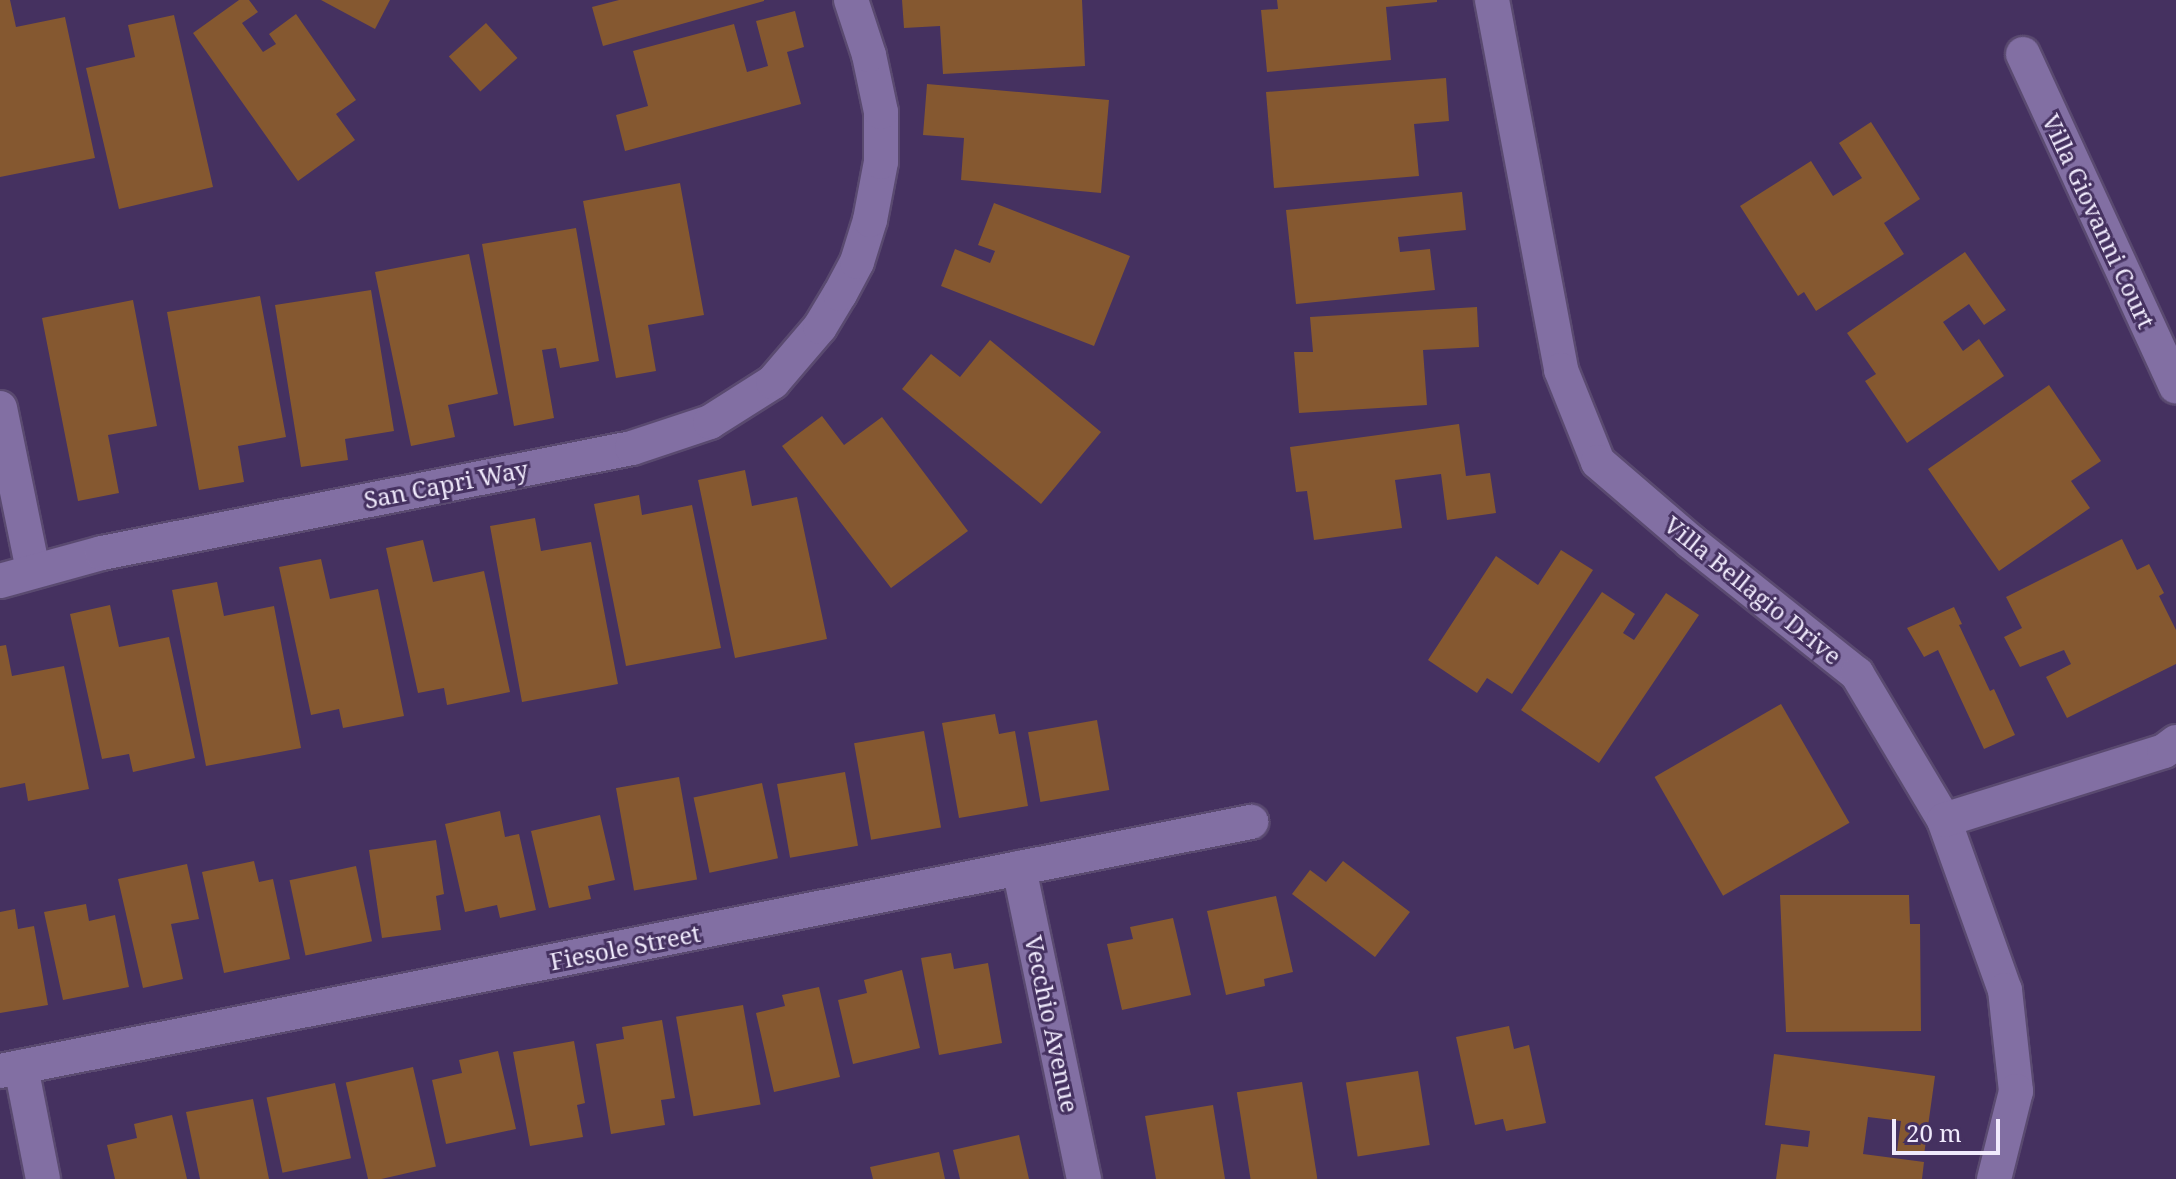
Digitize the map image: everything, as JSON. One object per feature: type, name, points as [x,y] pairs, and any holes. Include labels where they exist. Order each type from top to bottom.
[{"type":"street","name":"San Capri Way","points":[[0,581],[33,570],[671,438],[710,422],[773,382],[820,327],[840,294],[857,262],[870,220],[881,162],[881,112],[869,55],[851,0]]},
{"type":"street","name":"Villa Bellagio Drive","points":[[1492,0],[1561,370],[1598,462],[1691,542],[1857,674],[1944,820],[2005,990],[2016,1091],[1994,1179]]},
{"type":"street","name":"Villa Giovanni Court","points":[[2023,54],[2176,387]]},
{"type":"street","points":[[0,408],[33,570]]},
{"type":"street","points":[[1944,820],[2164,751],[2176,742]]},
{"type":"street","name":"Fiesole Street","points":[[10,1069],[1251,822]]},
{"type":"street","name":"Vecchio Avenue","points":[[1019,868],[1084,1179]]},
{"type":"street","points":[[10,1069],[43,1179]]},
{"type":"building","points":[[0,0],[10,0],[16,27],[65,17],[95,158],[0,177]]},
{"type":"building","points":[[239,0],[249,0],[258,12],[242,23],[263,52],[276,44],[269,34],[296,14],[356,100],[336,114],[355,140],[298,181],[193,33]]},
{"type":"building","points":[[321,0],[390,0],[375,29]]},
{"type":"building","points":[[619,0],[764,1],[603,46],[592,7]]},
{"type":"building","points":[[902,0],[1082,0],[1085,66],[943,74],[940,26],[904,28]]},
{"type":"building","points":[[1277,0],[1437,2],[1386,7],[1391,60],[1267,72],[1261,10],[1278,9]]},
{"type":"building","points":[[795,11],[804,47],[787,52],[801,104],[625,151],[616,115],[648,106],[633,51],[734,24],[747,72],[768,66],[756,21]]},
{"type":"building","points":[[174,15],[213,187],[119,209],[86,68],[135,57],[128,25]]},
{"type":"building","points":[[486,23],[517,58],[480,91],[449,56]]},
{"type":"building","points":[[1446,78],[1449,121],[1414,124],[1419,176],[1274,188],[1266,92]]},
{"type":"building","points":[[927,84],[1109,100],[1101,193],[961,180],[964,138],[923,135]]},
{"type":"building","points":[[1871,122],[1920,199],[1884,223],[1904,254],[1816,311],[1804,292],[1798,296],[1740,206],[1811,161],[1833,196],[1862,178],[1839,143]]},
{"type":"building","points":[[680,183],[704,315],[648,325],[656,371],[616,378],[583,201]]},
{"type":"building","points":[[1462,192],[1466,230],[1398,237],[1400,252],[1430,249],[1435,290],[1296,304],[1286,210]]},
{"type":"building","points":[[994,203],[1130,256],[1094,346],[941,286],[955,249],[990,263],[995,251],[978,245]]},
{"type":"building","points":[[576,228],[599,361],[560,368],[556,348],[542,350],[554,418],[514,426],[482,244]]},
{"type":"building","points":[[1965,252],[2006,310],[1984,325],[1969,304],[1943,322],[1963,351],[1979,339],[2004,376],[1907,443],[1865,381],[1876,374],[1847,333]]},
{"type":"building","points":[[469,254],[498,394],[448,405],[455,437],[411,446],[375,272]]},
{"type":"building","points":[[371,290],[394,431],[345,439],[348,460],[301,467],[275,305]]},
{"type":"building","points":[[260,296],[286,437],[238,446],[244,482],[199,490],[167,312]]},
{"type":"building","points":[[133,300],[157,426],[108,435],[119,493],[78,501],[42,318]]},
{"type":"building","points":[[1477,307],[1479,347],[1423,350],[1427,405],[1299,413],[1294,352],[1313,352],[1310,317]]},
{"type":"building","points":[[990,340],[1101,432],[1041,504],[902,389],[931,354],[960,377]]},
{"type":"building","points":[[2049,385],[2101,461],[2071,481],[2090,508],[1999,571],[1928,469]]},
{"type":"building","points":[[822,416],[844,445],[882,417],[968,531],[891,588],[782,446]]},
{"type":"building","points":[[1459,424],[1466,476],[1490,473],[1496,513],[1447,520],[1441,474],[1395,480],[1402,528],[1314,540],[1307,491],[1296,492],[1290,447]]},
{"type":"building","points":[[745,470],[752,506],[797,497],[827,639],[735,658],[698,480]]},
{"type":"building","points":[[639,495],[642,515],[692,505],[721,648],[626,666],[594,504]]},
{"type":"building","points":[[535,518],[541,551],[591,542],[618,684],[522,702],[490,526]]},
{"type":"building","points":[[2122,539],[2137,570],[2149,564],[2164,593],[2159,596],[2176,630],[2176,664],[2067,718],[2046,677],[2071,664],[2064,650],[2020,667],[2004,637],[2022,628],[2006,597]]},
{"type":"building","points":[[423,540],[433,582],[484,571],[510,692],[447,705],[444,688],[418,693],[386,548]]},
{"type":"building","points":[[1561,550],[1593,570],[1512,694],[1487,678],[1477,693],[1428,660],[1496,556],[1538,585]]},
{"type":"building","points":[[321,559],[330,599],[378,589],[404,716],[343,728],[339,709],[311,715],[279,567]]},
{"type":"building","points":[[217,582],[224,616],[274,606],[301,748],[206,766],[172,590]]},
{"type":"building","points":[[1602,592],[1635,614],[1623,633],[1634,640],[1666,593],[1699,615],[1599,763],[1521,710]]},
{"type":"building","points":[[110,605],[119,647],[169,637],[195,758],[133,772],[129,754],[102,759],[70,614]]},
{"type":"building","points":[[1954,607],[1962,624],[1959,625],[1990,691],[1994,689],[2015,735],[1984,749],[1938,650],[1924,657],[1907,628]]},
{"type":"building","points":[[6,645],[12,676],[64,666],[89,789],[28,801],[25,783],[0,788],[0,646]]},
{"type":"building","points":[[1781,704],[1850,823],[1723,896],[1655,777]]},
{"type":"building","points":[[995,714],[999,734],[1015,731],[1028,806],[959,818],[942,723]]},
{"type":"building","points":[[1097,720],[1109,790],[1040,802],[1028,732]]},
{"type":"building","points":[[924,731],[941,828],[871,840],[854,743]]},
{"type":"building","points":[[845,772],[858,846],[790,858],[777,784]]},
{"type":"building","points":[[679,777],[697,879],[634,891],[616,788]]},
{"type":"building","points":[[762,783],[778,858],[710,873],[694,798]]},
{"type":"building","points":[[500,811],[505,837],[519,834],[536,910],[500,918],[497,905],[465,912],[445,824]]},
{"type":"building","points":[[600,815],[615,880],[588,886],[591,899],[549,908],[531,831]]},
{"type":"building","points":[[436,840],[444,894],[436,896],[441,930],[382,938],[369,850]]},
{"type":"building","points":[[254,861],[259,882],[273,879],[290,959],[224,973],[202,872]]},
{"type":"building","points":[[1343,861],[1410,912],[1375,957],[1292,894],[1310,870],[1326,882]]},
{"type":"building","points":[[187,864],[199,919],[171,924],[183,979],[143,988],[118,879]]},
{"type":"building","points":[[356,866],[372,941],[305,955],[289,880]]},
{"type":"building","points":[[1780,895],[1909,895],[1910,924],[1920,924],[1921,1031],[1786,1032]]},
{"type":"building","points":[[1276,896],[1293,972],[1264,979],[1265,986],[1226,995],[1207,911]]},
{"type":"building","points":[[86,904],[89,921],[115,915],[129,987],[63,1000],[44,912]]},
{"type":"building","points":[[15,909],[18,929],[34,926],[48,1005],[0,1013],[0,912]]},
{"type":"building","points":[[1173,918],[1191,995],[1122,1010],[1107,944],[1133,939],[1130,927]]},
{"type":"building","points":[[951,953],[954,969],[988,963],[1002,1043],[939,1055],[921,958]]},
{"type":"building","points":[[902,970],[920,1048],[853,1064],[838,1000],[867,993],[864,980]]},
{"type":"building","points":[[819,987],[840,1077],[774,1092],[756,1013],[785,1006],[782,995]]},
{"type":"building","points":[[743,1005],[761,1104],[694,1116],[676,1017]]},
{"type":"building","points":[[662,1020],[675,1098],[661,1100],[665,1125],[611,1134],[596,1044],[624,1039],[622,1027]]},
{"type":"building","points":[[1509,1026],[1514,1049],[1529,1045],[1546,1123],[1506,1131],[1503,1119],[1475,1125],[1456,1037]]},
{"type":"building","points":[[574,1041],[585,1103],[577,1105],[583,1137],[530,1146],[513,1052]]},
{"type":"building","points":[[498,1051],[516,1129],[446,1144],[432,1080],[462,1073],[459,1060]]},
{"type":"building","points":[[1774,1054],[1935,1076],[1924,1155],[1897,1151],[1901,1121],[1868,1117],[1863,1154],[1924,1162],[1922,1179],[1776,1179],[1781,1144],[1808,1147],[1810,1131],[1765,1125]]},
{"type":"building","points":[[413,1067],[436,1166],[381,1179],[368,1179],[346,1083]]},
{"type":"building","points":[[1418,1071],[1430,1145],[1358,1156],[1346,1082]]},
{"type":"building","points":[[1302,1082],[1317,1179],[1251,1179],[1237,1092]]},
{"type":"building","points":[[335,1083],[351,1158],[283,1173],[267,1098]]},
{"type":"building","points":[[253,1099],[269,1179],[200,1179],[186,1112]]},
{"type":"building","points":[[1213,1105],[1225,1179],[1156,1179],[1145,1116]]},
{"type":"building","points":[[172,1115],[187,1179],[115,1179],[107,1145],[137,1138],[134,1124]]},
{"type":"building","points":[[1019,1135],[1029,1179],[960,1179],[953,1150]]},
{"type":"building","points":[[939,1152],[945,1179],[873,1179],[870,1167]]}]
